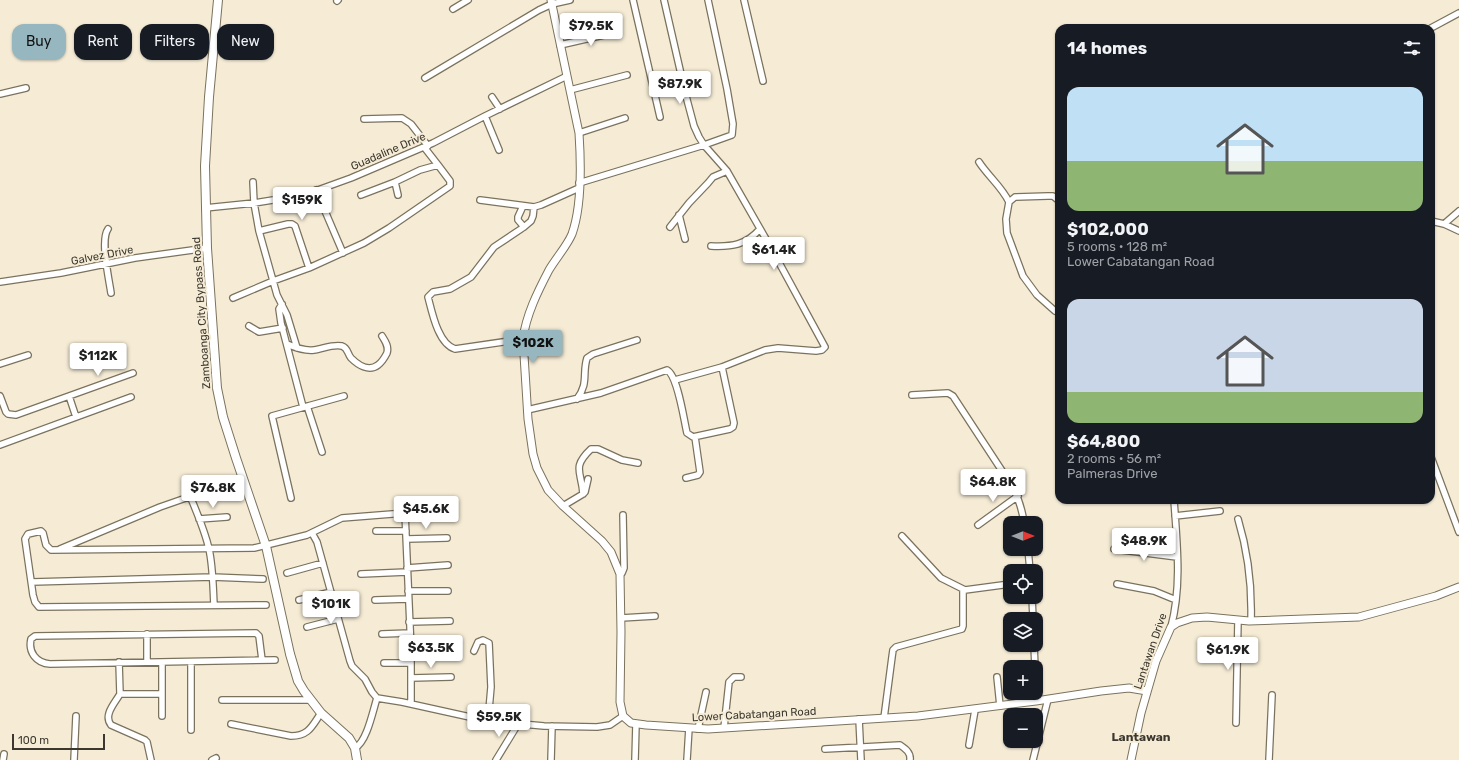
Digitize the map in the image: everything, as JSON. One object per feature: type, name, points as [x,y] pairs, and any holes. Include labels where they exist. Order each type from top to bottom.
[{"type":"main road","name":"Zamboanga City Bypass Road","points":[[218,0],[212,50],[205,166],[207,248],[215,374],[218,394],[223,417],[266,546],[298,681],[310,700],[321,713],[349,738],[355,748],[357,760]]},
{"type":"street","points":[[453,9],[468,0]]},
{"type":"street","points":[[425,78],[552,2],[570,0]]},
{"type":"street","points":[[633,0],[660,117]]},
{"type":"street","points":[[664,0],[694,126],[704,145],[727,171],[824,347],[822,350],[816,351],[793,348],[765,350],[722,367],[675,380]]},
{"type":"street","points":[[480,200],[523,206],[541,206],[579,186],[732,135],[733,128],[727,89],[708,0]]},
{"type":"street","points":[[744,0],[763,81]]},
{"type":"street","points":[[312,533],[317,542],[350,661],[352,666],[365,679],[377,698],[488,721],[518,724],[552,726],[606,726],[623,716],[620,702],[620,574],[611,552],[602,541],[548,490],[537,468],[533,454],[527,410],[523,338],[524,327],[533,304],[549,272],[571,235],[578,207],[580,153],[579,133],[552,2]]},
{"type":"street","points":[[1435,26],[1459,13]]},
{"type":"street","points":[[560,45],[617,32]]},
{"type":"street","points":[[570,90],[627,75]]},
{"type":"street","name":"Guadaline Drive","points":[[206,208],[254,203],[304,195],[351,178],[426,146],[567,76]]},
{"type":"street","points":[[0,94],[26,88]]},
{"type":"street","points":[[492,97],[500,109]]},
{"type":"street","points":[[485,116],[499,150]]},
{"type":"street","points":[[233,298],[309,268],[364,243],[390,228],[449,188],[451,183],[450,181],[438,165],[421,136],[407,120],[402,118],[364,119]]},
{"type":"street","points":[[579,133],[625,118]]},
{"type":"street","points":[[979,162],[985,172],[1005,192],[1009,202],[1006,219],[1007,233],[1022,276],[1037,295],[1055,311]]},
{"type":"street","points":[[361,195],[396,182],[420,170],[438,165]]},
{"type":"street","points":[[670,226],[713,177],[727,171]]},
{"type":"street","points":[[253,182],[254,203],[259,231],[277,295],[282,304],[297,348]]},
{"type":"street","points":[[396,182],[398,195]]},
{"type":"street","points":[[316,190],[343,253]]},
{"type":"street","points":[[1009,202],[1015,197],[1053,196],[1055,198]]},
{"type":"street","points":[[523,206],[518,220],[524,228]]},
{"type":"street","points":[[523,338],[455,349],[450,347],[440,334],[434,321],[428,297],[433,292],[450,289],[471,277],[494,247],[524,228],[531,221],[534,207]]},
{"type":"street","points":[[1444,224],[1459,211]]},
{"type":"street","points":[[679,215],[685,240]]},
{"type":"street","points":[[1435,222],[1444,224],[1459,231]]},
{"type":"street","points":[[259,231],[288,224],[295,226],[309,268]]},
{"type":"street","points":[[108,229],[104,237],[106,264],[111,293]]},
{"type":"street","points":[[711,246],[740,244],[753,237],[760,229]]},
{"type":"street","name":"Galvez Drive","points":[[0,282],[207,248]]},
{"type":"street","points":[[282,304],[279,311],[287,344],[305,406],[322,452]]},
{"type":"street","points":[[249,326],[258,332],[283,328]]},
{"type":"street","points":[[287,344],[297,348],[314,350],[340,346],[347,349],[350,357],[361,365],[366,368],[372,368],[381,362],[387,352],[388,346],[382,336]]},
{"type":"street","points":[[577,400],[585,385],[585,365],[587,358],[593,354],[637,340]]},
{"type":"street","points":[[0,364],[28,355]]},
{"type":"street","points":[[527,410],[577,400],[601,393],[664,370],[671,372],[675,380],[687,433],[695,437],[733,427],[734,423],[722,367]]},
{"type":"street","points":[[0,396],[6,412],[8,414],[16,415],[133,373]]},
{"type":"street","points":[[912,394],[948,393],[953,396],[1018,496],[1023,516]]},
{"type":"street","points":[[69,396],[76,417]]},
{"type":"street","points":[[291,498],[272,416],[344,396]]},
{"type":"street","points":[[0,445],[131,397]]},
{"type":"street","points":[[686,478],[698,475],[700,472],[695,437]]},
{"type":"street","points":[[583,494],[578,469],[579,464],[591,449],[598,449],[622,460],[638,463]]},
{"type":"street","points":[[1435,468],[1459,532]]},
{"type":"street","points":[[564,506],[585,492],[588,480]]},
{"type":"street","points":[[58,549],[160,507],[203,492]]},
{"type":"street","points":[[190,496],[209,549],[214,605]]},
{"type":"street","points":[[978,525],[1018,496]]},
{"type":"street","name":"Lantawan Drive","points":[[1131,760],[1147,691],[1156,660],[1170,627],[1176,600],[1177,557],[1174,504]]},
{"type":"street","points":[[266,604],[39,607],[35,602],[33,595],[25,539],[28,534],[41,531],[49,549],[254,548],[312,533],[342,518],[405,513],[418,510],[447,509]]},
{"type":"street","points":[[1175,516],[1220,511]]},
{"type":"street","points":[[405,513],[411,649],[411,704]]},
{"type":"street","points":[[620,574],[624,568],[623,515]]},
{"type":"street","points":[[199,519],[227,517]]},
{"type":"street","points":[[1238,519],[1244,542],[1251,595],[1251,621]]},
{"type":"street","points":[[376,531],[406,531]]},
{"type":"street","points":[[902,536],[941,578],[965,590],[1003,585]]},
{"type":"street","points":[[407,539],[447,538]]},
{"type":"street","points":[[1114,549],[1177,557]]},
{"type":"street","points":[[287,573],[323,563]]},
{"type":"street","points":[[360,574],[448,565]]},
{"type":"street","points":[[32,582],[212,577],[263,579]]},
{"type":"street","points":[[1117,584],[1154,592],[1176,600]]},
{"type":"street","points":[[1170,627],[1192,618],[1207,617],[1251,621],[1359,617],[1436,596],[1459,587]]},
{"type":"street","points":[[884,718],[893,650],[896,647],[962,629],[963,591],[965,590]]},
{"type":"street","points":[[408,591],[448,591]]},
{"type":"street","points":[[299,600],[331,592]]},
{"type":"street","points":[[375,600],[408,599]]},
{"type":"street","points":[[621,618],[655,616]]},
{"type":"street","points":[[307,627],[338,619]]},
{"type":"street","points":[[1236,723],[1238,620]]},
{"type":"street","points":[[409,622],[450,621]]},
{"type":"street","points":[[262,660],[261,644],[259,636],[256,633],[36,636],[30,641],[32,655],[37,660],[46,664],[275,660]]},
{"type":"street","points":[[382,634],[410,633]]},
{"type":"street","points":[[147,634],[148,662]]},
{"type":"street","points":[[474,651],[478,642],[483,640],[489,643],[492,687],[488,721]]},
{"type":"street","points":[[411,649],[452,649]]},
{"type":"street","points":[[119,662],[120,694],[108,713],[109,723],[145,740],[147,742],[151,760]]},
{"type":"street","points":[[162,662],[162,716]]},
{"type":"street","points":[[191,662],[191,730]]},
{"type":"street","points":[[384,663],[410,663]]},
{"type":"street","points":[[411,678],[451,677]]},
{"type":"street","points":[[724,728],[729,682],[734,677],[741,677]]},
{"type":"street","points":[[997,677],[1000,706]]},
{"type":"street","name":"Lower Cabatangan Road","points":[[623,716],[627,720],[636,724],[689,728],[724,728],[918,716],[975,710],[1119,689],[1130,688],[1147,691]]},
{"type":"street","points":[[698,728],[706,692]]},
{"type":"street","points":[[120,694],[162,694]]},
{"type":"street","points":[[1269,760],[1272,695]]},
{"type":"street","points":[[355,748],[360,746],[364,738],[377,698]]},
{"type":"street","points":[[1033,760],[1048,699]]},
{"type":"street","points":[[222,700],[310,700]]},
{"type":"street","points":[[969,745],[975,710]]},
{"type":"street","points":[[232,724],[291,736],[299,736],[307,733],[321,713]]},
{"type":"street","points":[[74,760],[76,716]]},
{"type":"street","points":[[859,719],[861,760]]},
{"type":"street","points":[[496,760],[518,724]]},
{"type":"street","points":[[635,760],[636,724]]},
{"type":"street","points":[[551,760],[552,726]]},
{"type":"street","points":[[687,760],[689,728]]},
{"type":"street","points":[[825,750],[900,746],[906,749],[910,760]]},
{"type":"district","name":"Lantawan","points":[[1141,737]]}]
